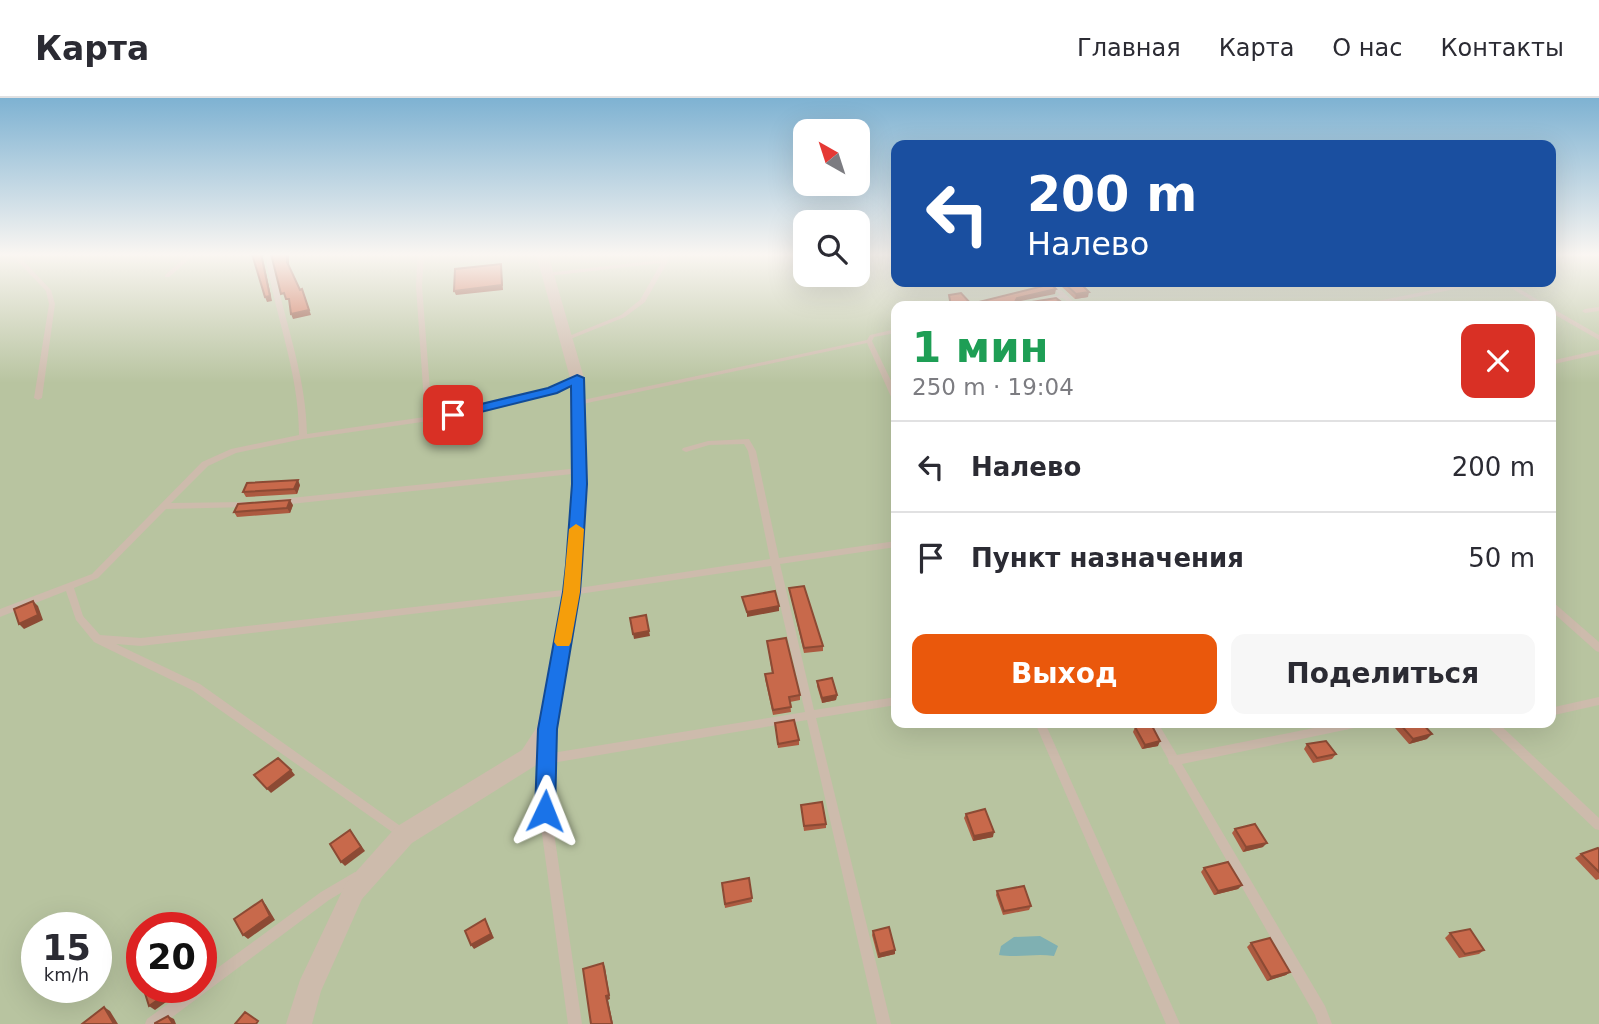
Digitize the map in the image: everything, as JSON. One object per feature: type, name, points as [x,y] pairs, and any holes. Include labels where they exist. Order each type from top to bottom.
[{"type":"street","points":[[299,1024],[309,989],[354,891],[404,835],[530,757],[547,729],[572,592],[579,471],[577,378],[554,297]]},
{"type":"lane","points":[[38,398],[51,297]]},
{"type":"lane","points":[[279,297],[305,411],[303,437]]},
{"type":"lane","points":[[420,297],[429,419]]},
{"type":"lane","points":[[566,339],[623,316],[645,297]]},
{"type":"lane","points":[[1042,301],[1059,297]]},
{"type":"lane","points":[[1387,301],[1406,297]]},
{"type":"lane","points":[[1585,312],[1599,309]]},
{"type":"lane","points":[[1556,313],[1599,338]]},
{"type":"lane","points":[[578,403],[869,341],[872,336],[891,332]]},
{"type":"lane","points":[[869,341],[891,382]]},
{"type":"lane","points":[[1556,362],[1599,352]]},
{"type":"lane","points":[[0,613],[95,576],[205,464],[234,451],[303,437],[429,419],[527,398],[553,390],[577,378]]},
{"type":"lane","points":[[686,450],[708,443],[746,441],[752,451],[773,562],[856,896],[884,1024]]},
{"type":"lane","points":[[265,503],[579,471]]},
{"type":"lane","points":[[164,506],[252,504]]},
{"type":"lane","points":[[97,639],[141,642],[572,592],[891,545]]},
{"type":"lane","points":[[69,586],[79,617],[97,639],[196,687],[404,835]]},
{"type":"lane","points":[[1556,609],[1599,648]]},
{"type":"lane","points":[[1556,711],[1599,701]]},
{"type":"lane","points":[[546,759],[891,702]]},
{"type":"lane","points":[[1042,728],[1173,1024]]},
{"type":"lane","points":[[1156,728],[1320,1011],[1325,1024]]},
{"type":"lane","points":[[1173,761],[1335,728]]},
{"type":"lane","points":[[1500,728],[1599,825]]},
{"type":"lane","points":[[547,729],[545,811],[575,1024]]},
{"type":"lane","points":[[152,1024],[325,896],[378,864]]},
{"type":"green space","points":[[0,297],[1599,297],[1599,1024],[0,1024]]},
{"type":"water","points":[[1040,936],[1058,946],[1054,956],[999,955],[1001,946],[1014,937]]},
{"type":"building","points":[[305,297],[309,310],[291,314],[289,299],[286,299]]},
{"type":"building","points":[[949,297],[965,297],[968,301],[950,301]]},
{"type":"building","points":[[998,297],[1020,297],[1016,301],[983,301]]},
{"type":"building","points":[[1056,298],[1060,301],[1038,301]]},
{"type":"building","points":[[298,480],[294,489],[243,492],[247,483]]},
{"type":"building","points":[[290,500],[287,508],[234,512],[238,504]]},
{"type":"building","points":[[804,586],[823,646],[804,648],[789,588]]},
{"type":"building","points":[[775,591],[779,606],[747,612],[742,597]]},
{"type":"building","points":[[33,601],[38,615],[19,624],[14,609]]},
{"type":"building","points":[[646,615],[649,631],[633,634],[630,618]]},
{"type":"building","points":[[786,638],[800,695],[789,697],[791,707],[773,710],[765,674],[773,673],[767,641]]},
{"type":"building","points":[[832,678],[837,695],[822,698],[817,681]]},
{"type":"building","points":[[794,720],[799,740],[778,744],[775,723]]},
{"type":"building","points":[[1136,728],[1153,728],[1160,741],[1145,745]]},
{"type":"building","points":[[1403,728],[1427,728],[1432,734],[1413,739]]},
{"type":"building","points":[[1326,741],[1336,754],[1317,758],[1307,744]]},
{"type":"building","points":[[278,758],[291,770],[267,789],[254,775]]},
{"type":"building","points":[[822,802],[826,824],[804,826],[801,805]]},
{"type":"building","points":[[985,809],[994,832],[974,836],[966,814]]},
{"type":"building","points":[[1255,824],[1267,843],[1246,847],[1235,829]]},
{"type":"building","points":[[350,830],[361,847],[341,862],[330,844]]},
{"type":"building","points":[[1599,849],[1599,872],[1581,854]]},
{"type":"building","points":[[1228,862],[1242,885],[1218,891],[1204,868]]},
{"type":"building","points":[[749,878],[752,898],[725,904],[722,883]]},
{"type":"building","points":[[1024,886],[1031,906],[1004,911],[997,891]]},
{"type":"building","points":[[262,900],[270,916],[243,935],[234,919]]},
{"type":"building","points":[[485,919],[491,934],[471,945],[465,931]]},
{"type":"building","points":[[889,927],[895,950],[879,954],[873,931]]},
{"type":"building","points":[[1470,929],[1484,950],[1465,954],[1450,933]]},
{"type":"building","points":[[1270,938],[1290,972],[1271,977],[1251,943]]},
{"type":"building","points":[[603,963],[612,1024],[591,1024],[583,969]]},
{"type":"building","points":[[104,1007],[114,1024],[82,1024]]},
{"type":"building","points":[[245,1012],[258,1021],[256,1024],[235,1024]]},
{"type":"building","points":[[168,1016],[173,1024],[155,1024],[155,1023]]},
{"type":"slow traffic","points":[[563,642],[572,592],[576,529]]},
{"type":"route","points":[[453,415],[553,390],[577,378],[580,484],[572,592],[547,729],[545,811]]}]
